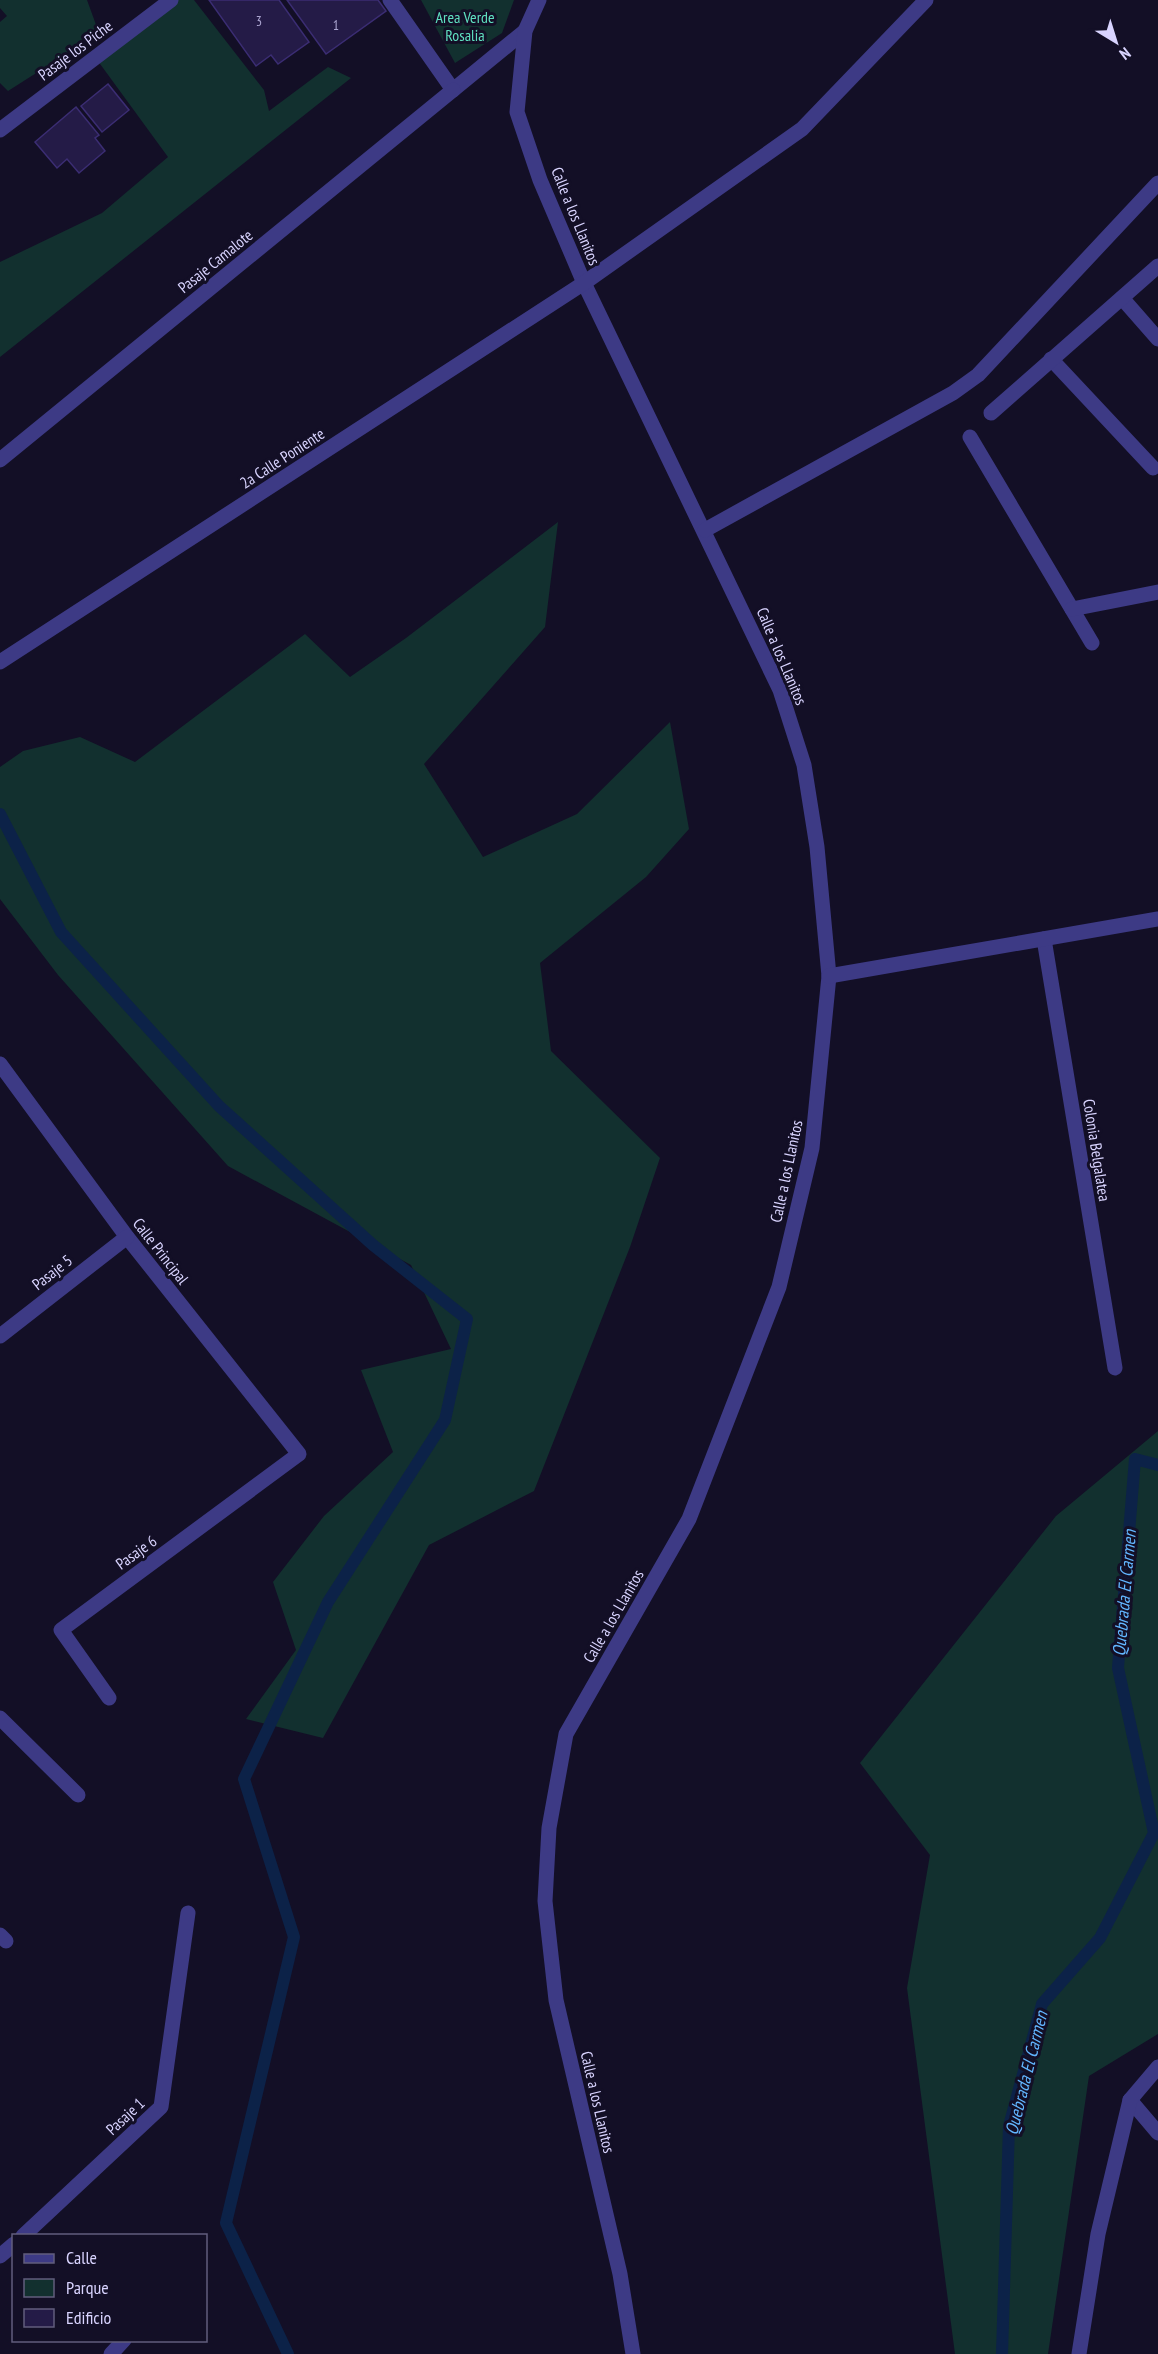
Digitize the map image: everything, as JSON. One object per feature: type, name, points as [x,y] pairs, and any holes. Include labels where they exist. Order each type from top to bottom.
[{"type":"street","name":"Pasaje los Piche","points":[[0,130],[171,0]]},
{"type":"street","points":[[390,0],[453,90],[525,31]]},
{"type":"street","name":"Calle a los Llanitos","points":[[539,0],[525,31],[517,112],[540,180],[584,283],[705,530],[780,690],[804,765],[817,847],[829,976],[812,1148],[779,1287],[689,1519],[566,1734],[549,1828],[545,1901],[556,2000],[620,2274],[633,2354]]},
{"type":"street","name":"2a Calle Poniente","points":[[0,662],[584,283],[802,129],[926,0]]},
{"type":"street","name":"Pasaje Camalote","points":[[0,460],[453,90]]},
{"type":"street","points":[[705,530],[953,393],[978,375],[1158,183]]},
{"type":"street","points":[[991,413],[1158,266]]},
{"type":"street","points":[[1122,298],[1158,339]]},
{"type":"street","points":[[1051,359],[1153,468]]},
{"type":"street","points":[[970,437],[1092,643]]},
{"type":"street","points":[[1072,609],[1158,592]]},
{"type":"street","points":[[829,976],[1158,919]]},
{"type":"street","name":"Colonia Belgalatea","points":[[1044,939],[1115,1368]]},
{"type":"street","name":"Calle Principal","points":[[0,1064],[127,1237],[299,1454]]},
{"type":"street","name":"Pasaje 5","points":[[0,1336],[127,1237]]},
{"type":"street","name":"Pasaje 6","points":[[109,1698],[61,1630],[299,1454]]},
{"type":"street","points":[[0,1718],[78,1795]]},
{"type":"street","name":"Pasaje 1","points":[[24,2234],[162,2107],[188,1913]]},
{"type":"street","points":[[1091,2354],[1080,2348],[1098,2234],[1130,2100],[1158,2067]]},
{"type":"street","points":[[1130,2100],[1158,2133]]},
{"type":"street","points":[[0,2256],[12,2246]]},
{"type":"street","points":[[111,2354],[122,2342]]},
{"type":"green space","points":[[0,0],[87,0],[99,33],[8,91],[0,83],[0,22],[7,16],[0,8]]},
{"type":"green space","points":[[171,0],[194,0],[264,90],[269,111],[328,67],[351,78],[0,357],[0,262],[102,213],[168,157],[95,57]]},
{"type":"green space","name":"Area Verde Rosalia","points":[[421,0],[514,0],[502,33],[455,63]]},
{"type":"green space","points":[[558,522],[545,627],[424,764],[483,857],[577,814],[670,722],[689,829],[646,877],[540,963],[551,1051],[660,1158],[630,1247],[534,1491],[429,1545],[323,1738],[246,1719],[296,1650],[273,1582],[324,1516],[393,1452],[361,1370],[451,1349],[411,1265],[228,1166],[58,975],[0,899],[0,767],[23,751],[80,737],[135,762],[305,634],[350,677],[406,638]]},
{"type":"green space","points":[[1158,1431],[1158,2034],[1089,2076],[1048,2354],[955,2354],[907,1988],[930,1855],[860,1763],[1056,1516]]},
{"type":"building","points":[[209,0],[279,0],[309,42],[278,64],[271,55],[256,66]]},
{"type":"building","points":[[287,0],[378,0],[386,11],[326,54]]},
{"type":"building","points":[[108,84],[129,110],[102,132],[81,106]]},
{"type":"building","points":[[76,107],[99,135],[95,138],[105,151],[79,173],[67,159],[57,168],[35,142]]},
{"type":"waterway","points":[[0,814],[61,932],[219,1106],[373,1245],[467,1319],[445,1420],[328,1602],[244,1779],[294,1937],[226,2223],[288,2354]]},
{"type":"waterway","name":"Quebrada El Carmen","points":[[1002,2354],[1009,2126],[1042,2004],[1100,1938],[1154,1833],[1118,1668],[1135,1459],[1158,1465]]}]
